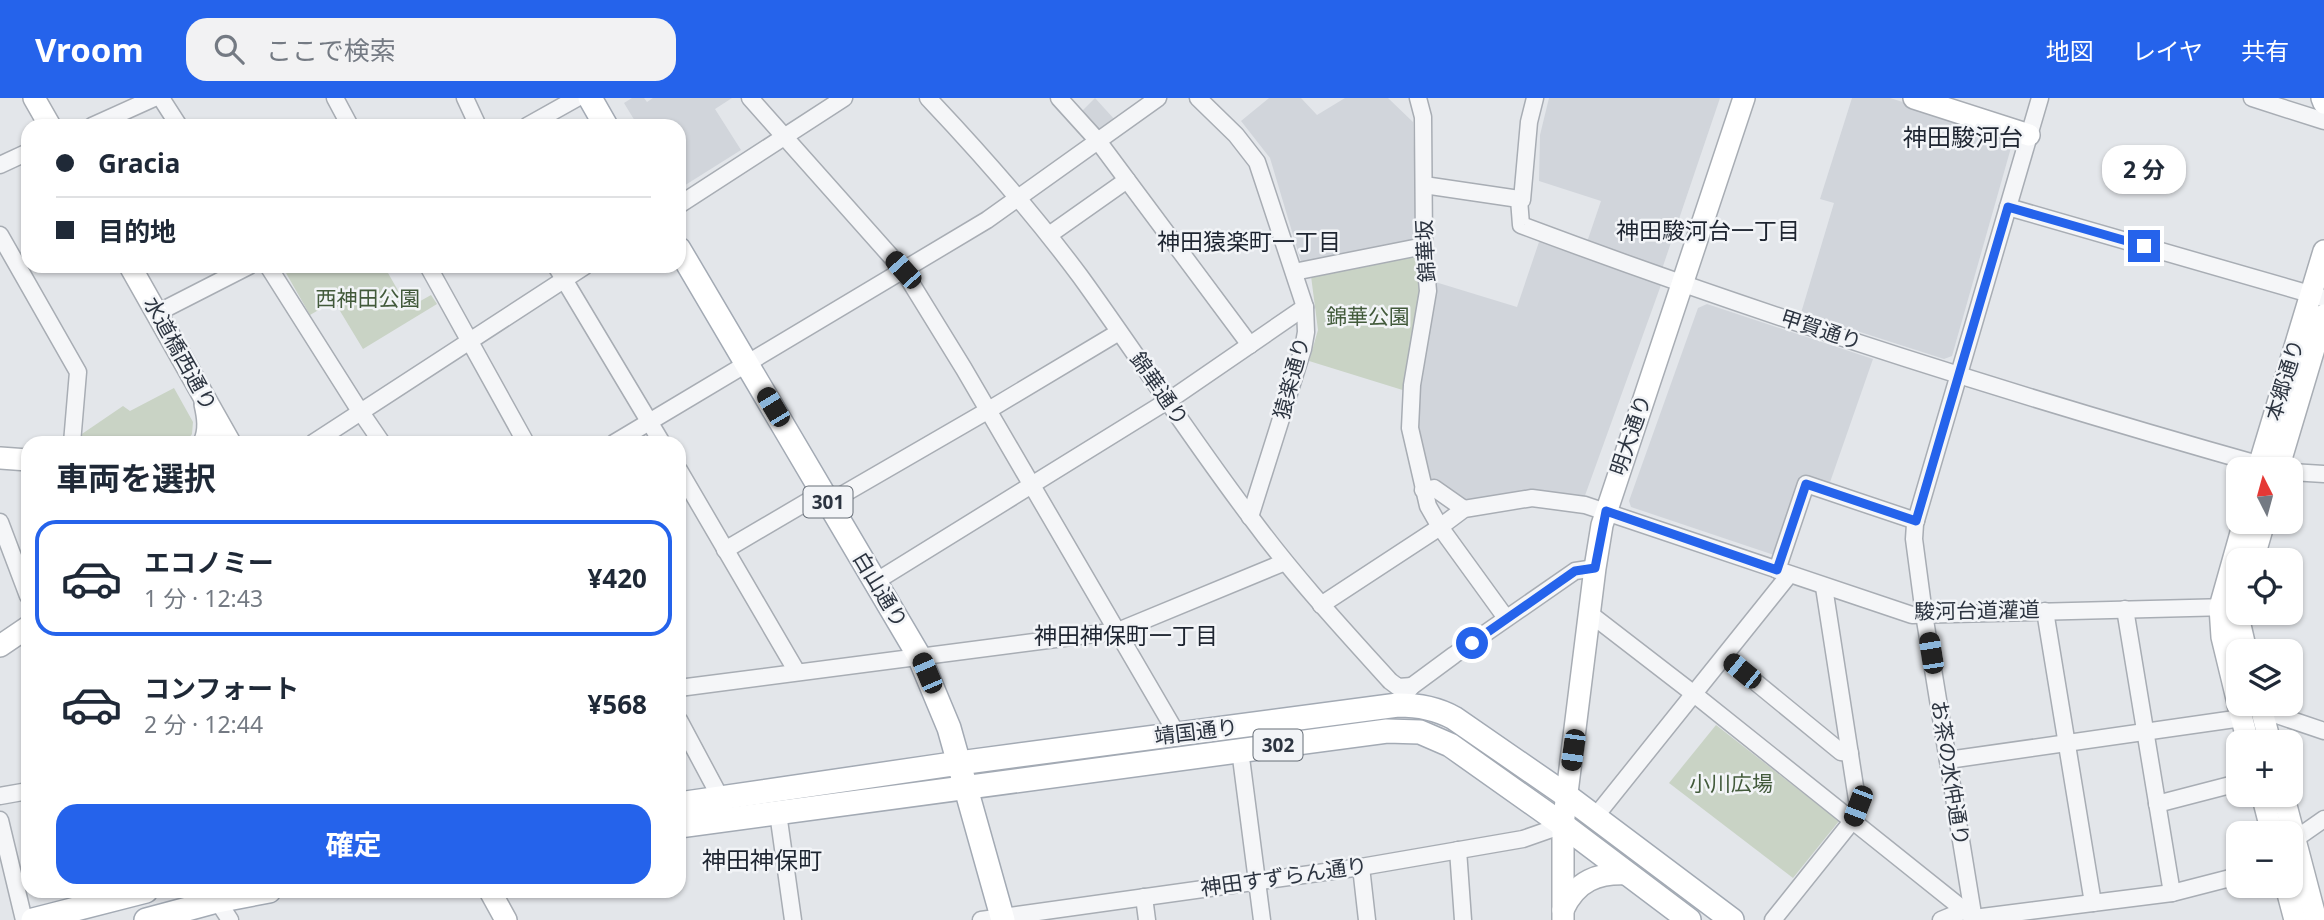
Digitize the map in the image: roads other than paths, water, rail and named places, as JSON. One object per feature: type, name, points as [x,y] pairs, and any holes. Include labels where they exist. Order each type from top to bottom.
[{"type":"main road","points":[[590,98],[602,119]]},
{"type":"main road","name":"白山通り","points":[[686,261],[919,656],[946,718],[966,786],[995,919]]},
{"type":"main road","name":"靖国通り","points":[[686,823],[721,809],[959,763],[1398,705],[1428,707],[1454,718],[1567,796],[1732,920]]},
{"type":"main road","name":"靖国通り","points":[[686,805],[778,813],[1387,731],[1420,732],[1450,745],[1563,825],[1689,920]]},
{"type":"main road","points":[[33,920],[119,898]]},
{"type":"main road","points":[[146,920],[242,898]]},
{"type":"street","points":[[34,98],[46,119]]},
{"type":"street","points":[[108,119],[154,98]]},
{"type":"street","points":[[161,98],[174,119]]},
{"type":"street","points":[[335,98],[346,119]]},
{"type":"street","points":[[465,98],[475,119]]},
{"type":"street","points":[[540,119],[577,98]]},
{"type":"street","points":[[750,98],[903,270],[1177,734]]},
{"type":"street","points":[[686,201],[845,98]]},
{"type":"street","name":"錦華通り","points":[[928,98],[1019,197],[1049,235],[1284,562],[1390,681],[1398,705]]},
{"type":"street","points":[[1059,98],[1098,141],[1250,345]]},
{"type":"street","points":[[626,436],[987,220],[1158,98]]},
{"type":"street","name":"猿楽通り","points":[[1198,98],[1236,135],[1257,162],[1305,307],[1306,332],[1303,349],[1250,517]]},
{"type":"street","name":"錦華坂","points":[[1418,98],[1423,117],[1424,246],[1428,291],[1412,385],[1410,429],[1426,502],[1440,527],[1506,618]]},
{"type":"street","points":[[1424,185],[1522,200],[1528,122],[1535,98]]},
{"type":"street","name":"明大通り","points":[[1562,916],[1563,825],[1595,568],[1606,511],[1744,98]]},
{"type":"street","points":[[1913,98],[1950,104],[2029,135]]},
{"type":"street","name":"お茶の水仲通り","points":[[1970,916],[1914,539],[1916,521],[2040,98]]},
{"type":"street","points":[[2252,98],[2324,121]]},
{"type":"street","points":[[2322,98],[2324,103]]},
{"type":"street","points":[[0,165],[21,155]]},
{"type":"street","points":[[1049,235],[1127,180]]},
{"type":"street","name":"甲賀通り","points":[[1519,199],[1521,225],[1683,285],[1959,375],[2231,457]]},
{"type":"street","points":[[2008,207],[2318,296]]},
{"type":"street","points":[[0,235],[21,271]]},
{"type":"street","points":[[1294,272],[1424,246]]},
{"type":"street","name":"本郷通り","points":[[2271,457],[2318,296],[2324,251]]},
{"type":"street","points":[[22,273],[79,372],[73,436]]},
{"type":"street","name":"水道橋西通り","points":[[134,273],[226,436]]},
{"type":"street","points":[[157,313],[235,273]]},
{"type":"street","points":[[272,273],[377,436]]},
{"type":"street","points":[[432,273],[522,436]]},
{"type":"street","points":[[324,436],[470,342],[560,273],[658,436]]},
{"type":"street","points":[[875,582],[1167,401],[1305,307]]},
{"type":"street","name":"本郷通り","points":[[2272,457],[2324,314]]},
{"type":"street","points":[[725,550],[987,411],[1119,332]]},
{"type":"street","points":[[201,390],[208,424],[205,436]]},
{"type":"street","points":[[0,458],[21,460]]},
{"type":"street","points":[[2303,473],[2324,474]]},
{"type":"street","points":[[686,482],[797,672]]},
{"type":"street","points":[[1595,817],[1725,657],[1783,572],[1806,484],[1916,521]]},
{"type":"street","points":[[1321,605],[1464,509],[1434,488],[1423,490]]},
{"type":"street","name":"駿河台道灌道","points":[[1464,509],[1532,498],[1586,505],[1912,615],[2226,609]]},
{"type":"street","points":[[1,525],[21,578]]},
{"type":"street","points":[[686,687],[1118,631],[1284,562]]},
{"type":"street","points":[[1387,731],[1386,720],[1412,686],[1575,571],[1595,568]]},
{"type":"street","points":[[1773,920],[1853,820],[1858,806],[1825,587]]},
{"type":"street","points":[[2125,609],[2172,893]]},
{"type":"street","points":[[2045,611],[2093,903]]},
{"type":"street","points":[[1589,613],[1826,798],[1970,916]]},
{"type":"street","points":[[2226,650],[2222,639],[2227,625]]},
{"type":"street","points":[[0,646],[21,632]]},
{"type":"street","points":[[1725,657],[1841,752],[1850,752]]},
{"type":"street","points":[[1390,681],[1398,687],[1412,686]]},
{"type":"street","points":[[1948,760],[2144,733],[2226,713]]},
{"type":"street","points":[[2274,716],[2324,731]]},
{"type":"street","points":[[686,735],[721,809]]},
{"type":"street","points":[[1240,750],[1262,920]]},
{"type":"street","points":[[2157,804],[2226,786]]},
{"type":"street","points":[[0,796],[21,792]]},
{"type":"street","points":[[778,813],[793,920]]},
{"type":"street","points":[[2303,834],[2324,819]]},
{"type":"street","points":[[0,820],[24,920]]},
{"type":"street","name":"神田すずらん通り","points":[[995,919],[1361,867],[1522,839],[1563,825]]},
{"type":"street","points":[[1458,850],[1463,920]]},
{"type":"street","points":[[1361,867],[1367,920]]},
{"type":"street","points":[[1562,916],[1576,889],[1610,873],[1629,874]]},
{"type":"street","points":[[2303,873],[2316,920]]},
{"type":"street","points":[[1941,920],[2172,893],[2226,879]]},
{"type":"street","points":[[1144,897],[1147,920]]},
{"type":"street","points":[[494,898],[506,920]]},
{"type":"street","points":[[2289,898],[2295,920]]},
{"type":"district","name":"神田駿河台","points":[[1963,138]]},
{"type":"district","name":"神田駿河台一丁目","points":[[1708,231]]},
{"type":"district","name":"神田猿楽町一丁目","points":[[1249,242]]},
{"type":"district","name":"神田神保町一丁目","points":[[1126,636]]},
{"type":"district","name":"神田神保町","points":[[762,861]]},
{"type":"park label","name":"西神田公園","points":[[368,299]]},
{"type":"park label","name":"錦華公園","points":[[1368,317]]},
{"type":"park label","name":"小川広場","points":[[1731,784]]}]
